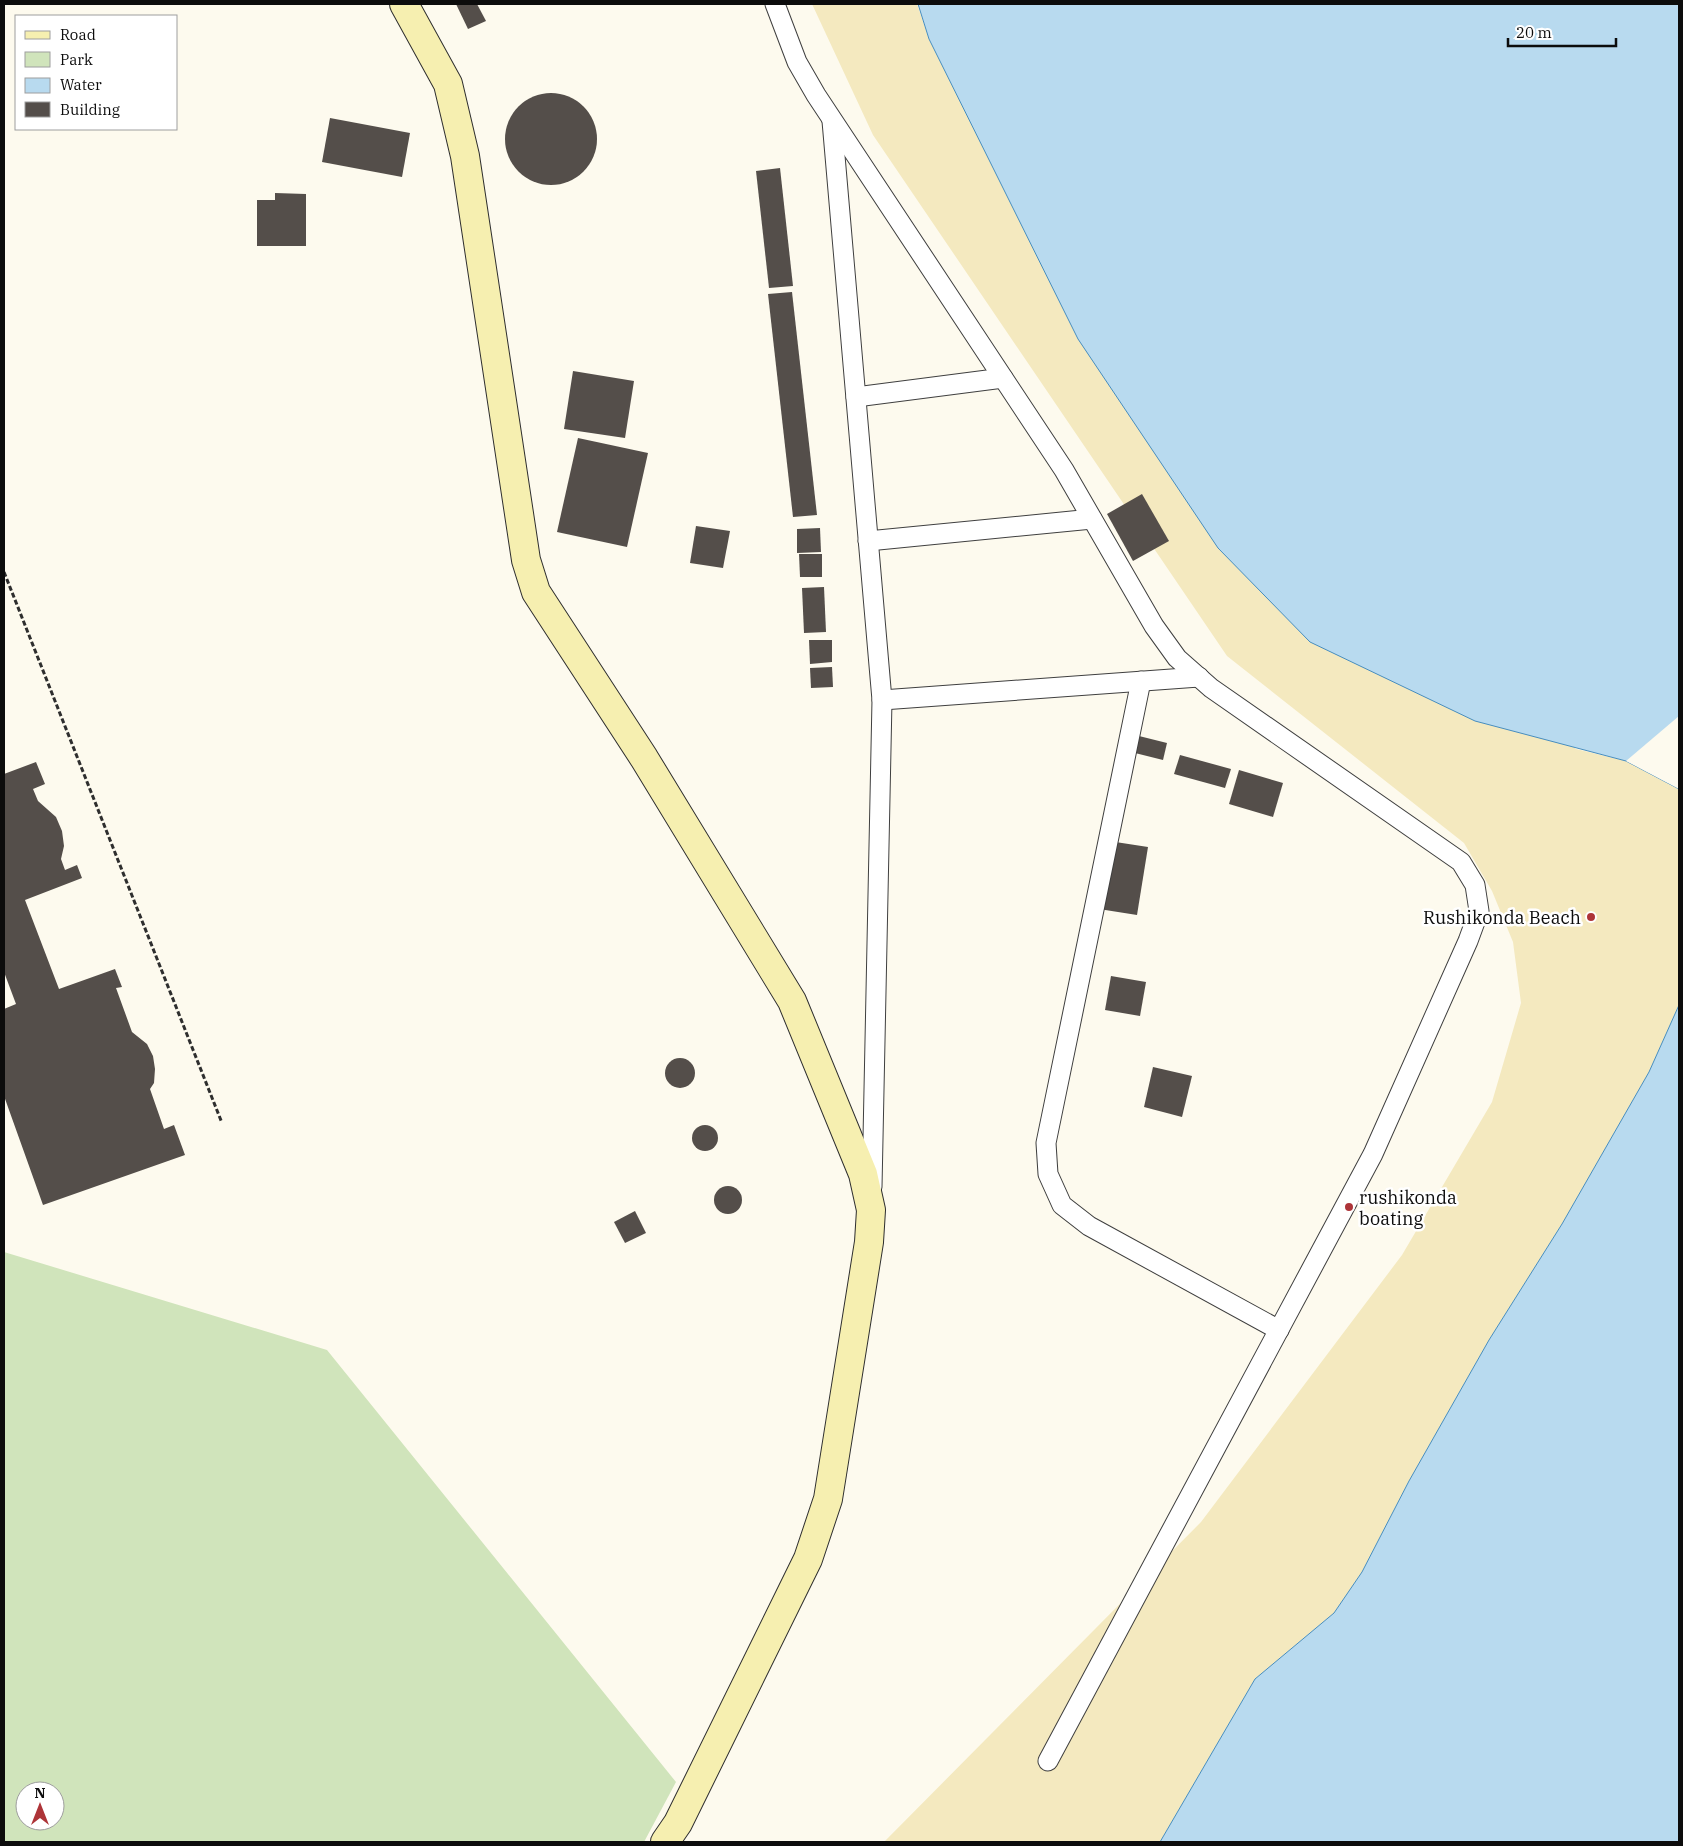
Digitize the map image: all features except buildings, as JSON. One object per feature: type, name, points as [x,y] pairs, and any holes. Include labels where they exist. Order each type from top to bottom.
[{"type":"street","points":[[404,4],[448,84],[465,156],[526,560],[536,592],[644,758],[792,1001],[863,1174],[871,1210],[868,1242],[828,1499],[808,1559],[678,1823],[666,1842]]},
{"type":"lane","points":[[775,4],[797,62],[832,120],[1064,470],[1154,626],[1177,658],[1235,705],[1461,862],[1475,885],[1479,911],[1468,941],[1373,1154],[1048,1761]]},
{"type":"lane","points":[[832,120],[882,700],[871,1210]]},
{"type":"lane","points":[[856,397],[1003,378]]},
{"type":"lane","points":[[868,541],[1092,519]]},
{"type":"lane","points":[[882,700],[1199,677]]},
{"type":"lane","points":[[1141,682],[1046,1143],[1048,1174],[1062,1205],[1089,1226],[1279,1330]]},
{"type":"path","points":[[4,572],[222,1123]]},
{"type":"green space","points":[[4,1252],[327,1350],[676,1782],[644,1842],[4,1842]]},
{"type":"sand","name":"Rushikonda Beach","points":[[812,4],[917,4],[929,39],[1078,339],[1576,749],[1626,761],[1679,789],[1679,1005],[1649,1072],[1562,1224],[1489,1340],[1409,1481],[1362,1572],[1334,1613],[1255,1679],[1160,1842],[884,1842],[1201,1522],[1402,1255],[1492,1102],[1521,1003],[1513,942],[1492,891],[1464,843],[1227,656],[873,135]]},
{"type":"water","points":[[918,4],[1679,4],[1679,789],[1626,761],[1475,721],[1310,642],[1218,548],[1078,339],[929,39]]},
{"type":"water","points":[[1679,1005],[1679,1842],[1160,1842],[1255,1679],[1334,1613],[1362,1572],[1409,1481],[1489,1340],[1562,1224],[1649,1072]]},
{"type":"pier","points":[[1679,716],[1679,789],[1626,761]]},
{"type":"place","name":"Rushikonda Beach","points":[[1591,917]]},
{"type":"place","name":"rushikonda boating","points":[[1349,1207]]}]
